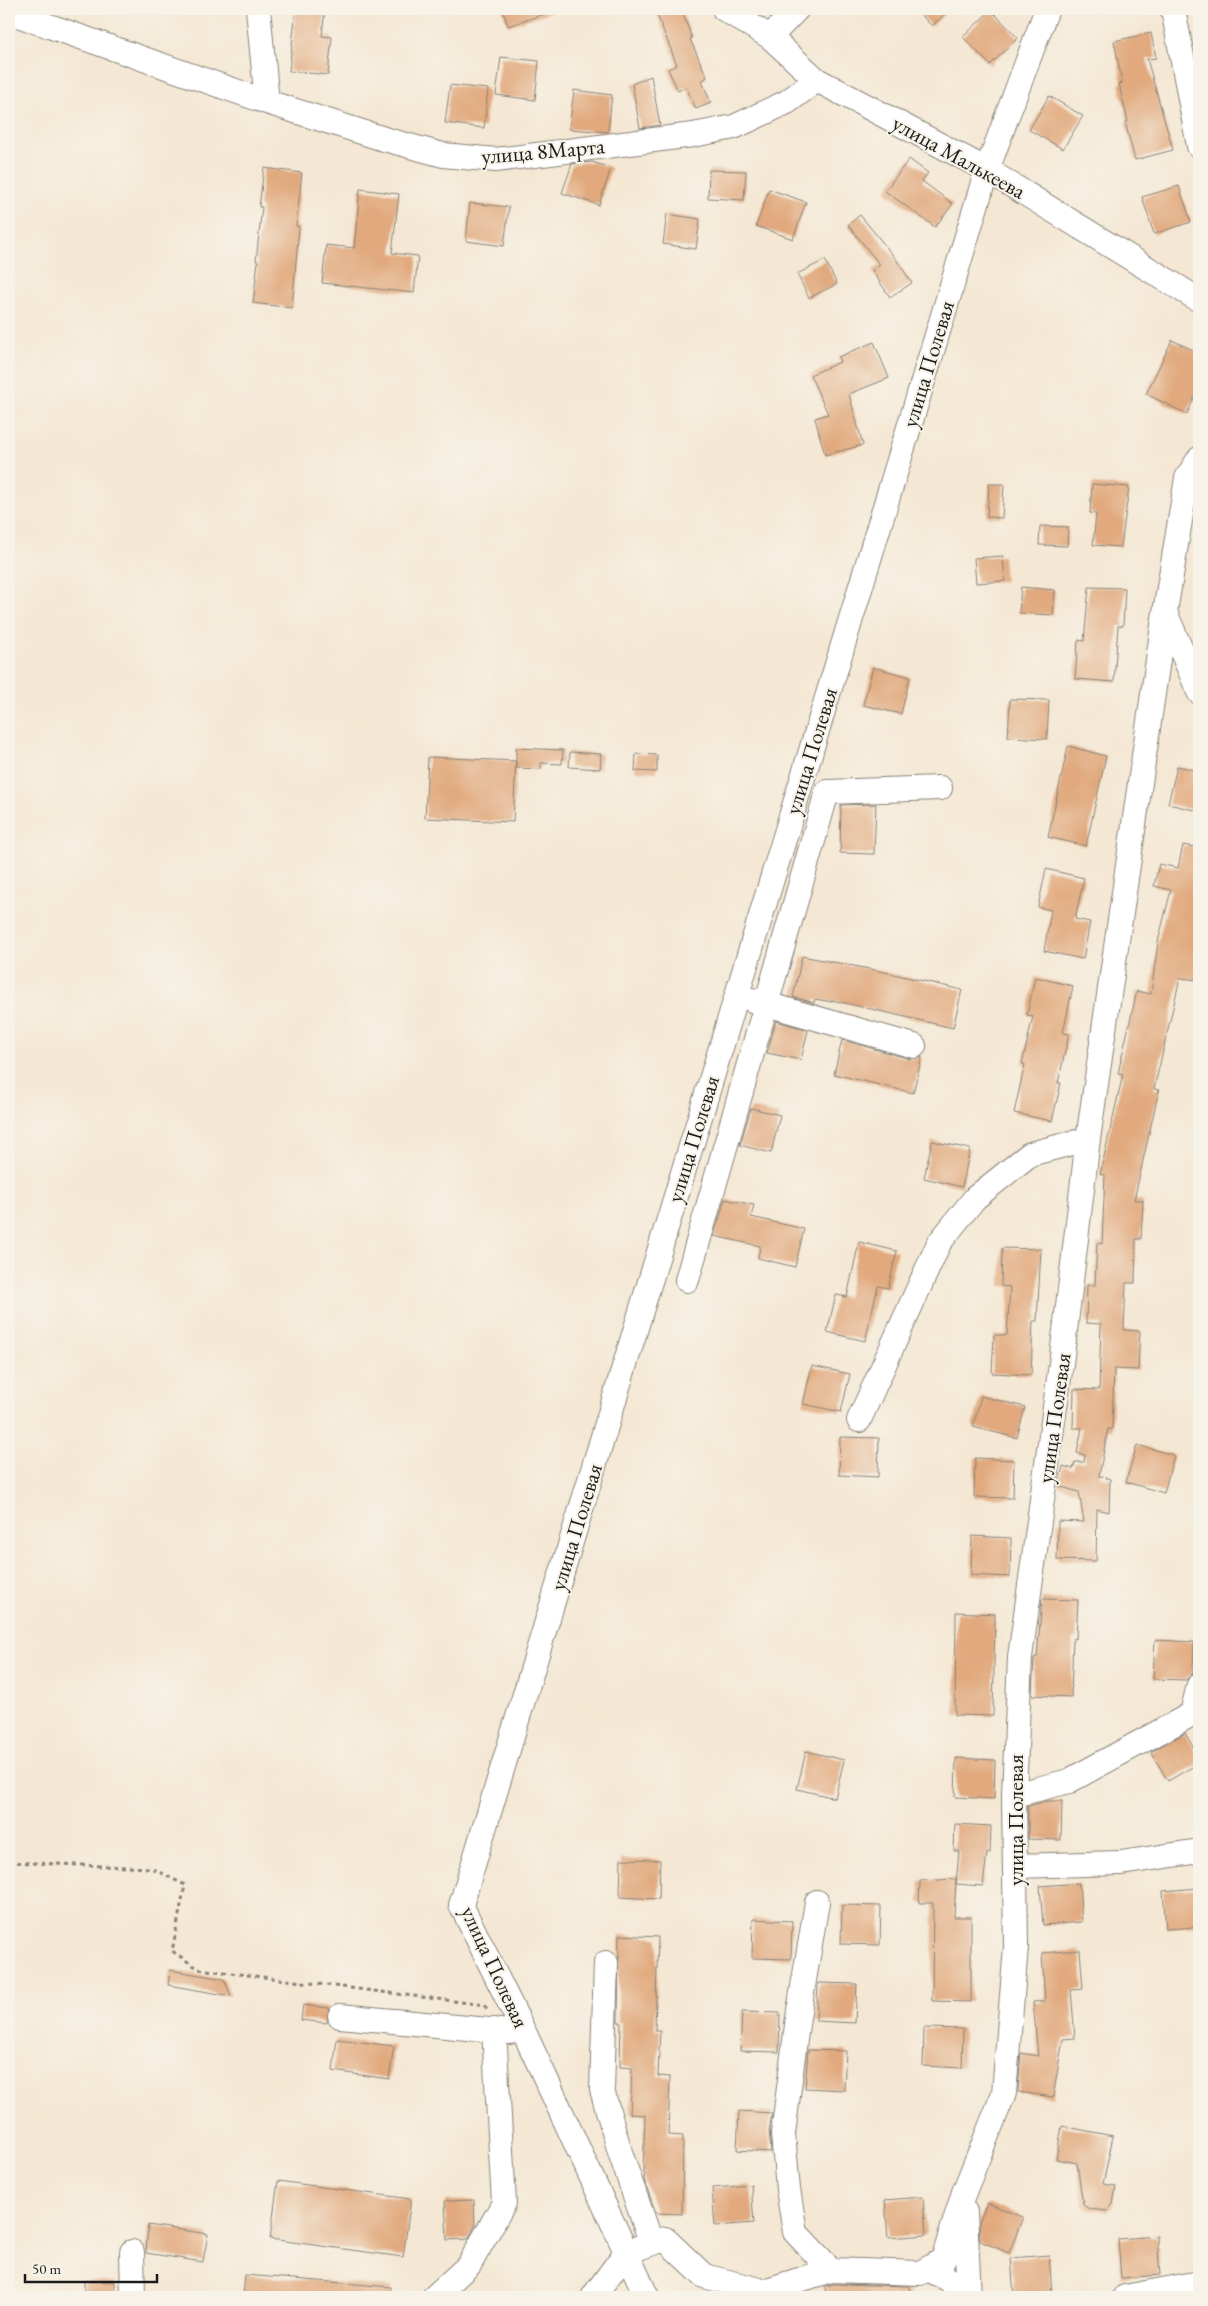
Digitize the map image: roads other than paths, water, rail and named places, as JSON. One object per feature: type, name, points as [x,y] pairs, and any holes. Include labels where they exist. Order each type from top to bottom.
[{"type":"street","points":[[258,9],[266,102]]},
{"type":"street","name":"улица Малькеева","points":[[724,9],[770,37],[817,80],[987,170],[1199,300]]},
{"type":"street","points":[[770,37],[797,9]]},
{"type":"street","name":"улица Полевая","points":[[647,2297],[526,2034],[461,1904],[987,170],[1047,9]]},
{"type":"street","points":[[1173,9],[1199,146]]},
{"type":"street","name":"улица 8Марта","points":[[9,12],[266,102],[443,155],[496,160],[684,136],[734,127],[787,102],[817,80]]},
{"type":"street","name":"улица Полевая","points":[[928,2268],[943,2260],[964,2192],[1004,2093],[1016,1948],[1014,1796],[1020,1657],[1062,1364],[1088,1139],[1165,612],[1187,478],[1199,459]]},
{"type":"street","points":[[1165,612],[1199,692]]},
{"type":"street","points":[[687,1280],[827,792],[940,788]]},
{"type":"street","points":[[737,996],[914,1046]]},
{"type":"street","points":[[859,1420],[939,1243],[975,1198],[1030,1154],[1088,1139]]},
{"type":"street","points":[[1014,1796],[1069,1781],[1192,1714],[1199,1685]]},
{"type":"street","points":[[1015,1866],[1121,1863],[1199,1851]]},
{"type":"street","points":[[817,1902],[798,2017],[783,2134],[788,2189],[795,2232],[831,2270]]},
{"type":"street","points":[[606,1963],[602,2090],[620,2152],[651,2242]]},
{"type":"street","points":[[340,2016],[526,2034]]},
{"type":"street","points":[[434,2297],[468,2265],[504,2203],[494,2030]]},
{"type":"street","points":[[964,2192],[967,2297]]},
{"type":"street","points":[[593,2297],[626,2252],[651,2242],[665,2239],[704,2276],[764,2291],[831,2270],[920,2273],[928,2268],[948,2279],[967,2297]]},
{"type":"street","points":[[132,2252],[133,2297]]},
{"type":"street","points":[[1125,2297],[1199,2283]]}]
